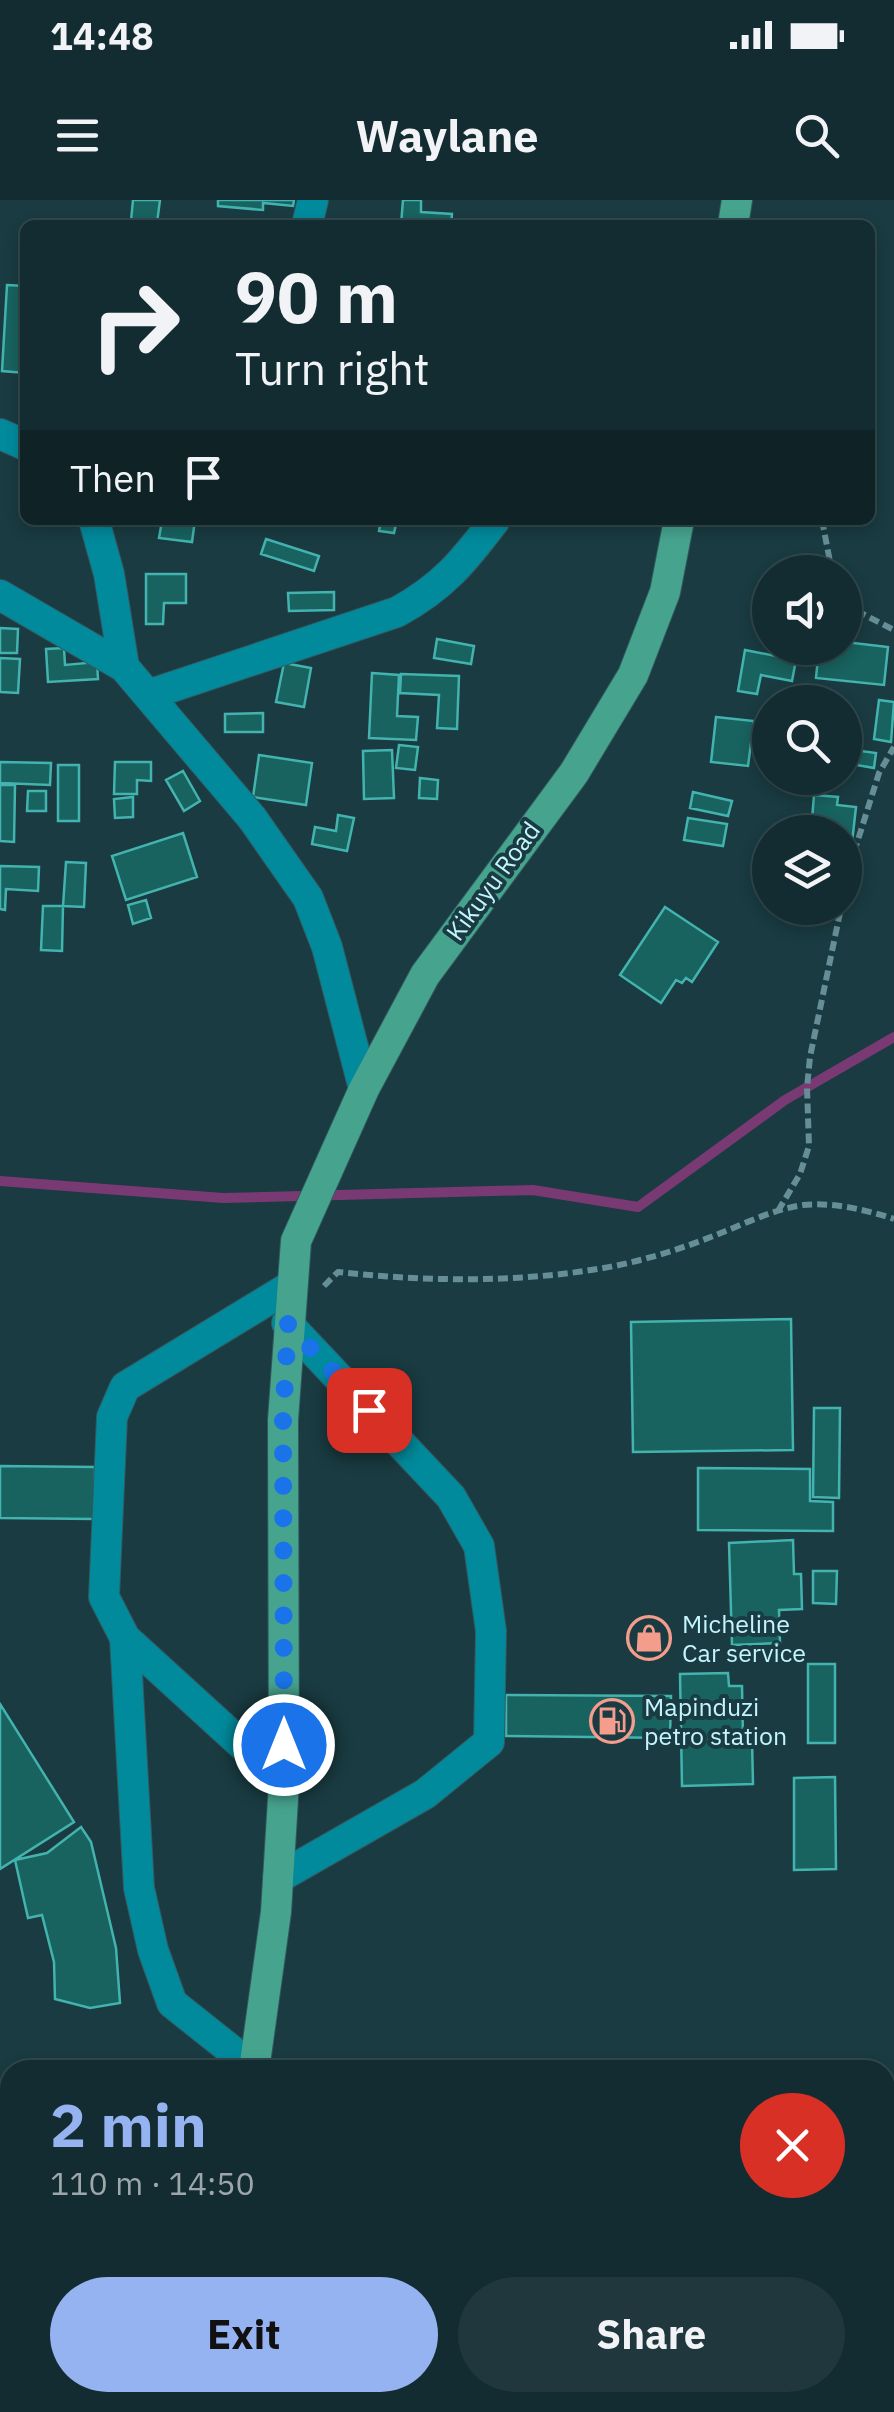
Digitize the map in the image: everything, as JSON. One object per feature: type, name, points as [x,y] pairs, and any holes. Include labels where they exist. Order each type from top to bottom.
[{"type":"main road","name":"Kikuyu Road","points":[[256,2060],[278,1878],[284,1782],[283,1420],[296,1242],[322,1176],[364,1089],[425,975],[574,773],[633,675],[665,592],[678,525]]},
{"type":"street","points":[[96,525],[103,545],[124,668]]},
{"type":"street","points":[[148,696],[397,612],[428,595],[460,568],[491,525]]},
{"type":"street","points":[[0,595],[124,668],[252,818],[308,898],[326,946],[364,1089]]},
{"type":"street","points":[[284,1782],[124,1638],[104,1597],[112,1417],[125,1387],[292,1286]]},
{"type":"street","points":[[278,1878],[425,1794],[489,1742],[491,1631],[478,1546],[451,1497],[288,1324]]},
{"type":"street","points":[[124,1638],[139,1888],[154,1950],[172,2003],[244,2060]]},
{"type":"path","points":[[823,525],[829,555]]},
{"type":"path","points":[[862,614],[894,630]]},
{"type":"path","points":[[862,826],[879,773],[894,747]]},
{"type":"path","points":[[778,1212],[800,1174],[808,1146],[806,1088],[810,1056],[837,925]]},
{"type":"path","points":[[288,1324],[338,1272],[406,1279],[520,1277],[589,1270],[678,1249],[802,1205],[835,1206],[894,1219]]},
{"type":"building","points":[[133,200],[160,200],[157,220],[131,220]]},
{"type":"building","points":[[218,200],[294,200],[293,206],[263,203],[263,210],[218,206]]},
{"type":"building","points":[[403,200],[421,200],[421,212],[452,214],[451,220],[401,220]]},
{"type":"building","points":[[7,285],[20,286],[20,373],[2,371]]},
{"type":"building","points":[[161,525],[194,525],[192,542],[159,538]]},
{"type":"building","points":[[380,525],[396,525],[394,533],[379,531]]},
{"type":"building","points":[[266,539],[319,556],[314,571],[261,554]]},
{"type":"building","points":[[146,574],[186,574],[186,603],[164,603],[163,624],[146,624]]},
{"type":"building","points":[[334,592],[334,610],[289,611],[288,593]]},
{"type":"building","points":[[0,628],[18,629],[17,653],[0,653]]},
{"type":"building","points":[[437,639],[474,646],[471,664],[434,658]]},
{"type":"building","points":[[862,644],[888,647],[884,685],[816,678],[817,665],[862,665]]},
{"type":"building","points":[[64,648],[65,665],[97,662],[98,679],[48,682],[46,649]]},
{"type":"building","points":[[745,650],[752,651],[752,665],[795,665],[792,681],[761,675],[759,685],[752,685],[752,693],[738,691]]},
{"type":"building","points":[[0,658],[20,659],[18,693],[0,692]]},
{"type":"building","points":[[284,663],[311,668],[304,707],[276,702]]},
{"type":"building","points":[[372,673],[399,675],[397,716],[418,717],[416,740],[369,738]]},
{"type":"building","points":[[401,674],[459,676],[457,729],[437,728],[439,695],[400,693]]},
{"type":"building","points":[[879,700],[894,702],[891,742],[874,739]]},
{"type":"building","points":[[263,713],[263,732],[225,732],[225,714]]},
{"type":"building","points":[[716,717],[752,721],[748,766],[711,762]]},
{"type":"building","points":[[399,745],[418,747],[415,770],[396,768]]},
{"type":"building","points":[[392,750],[394,798],[364,799],[363,751]]},
{"type":"building","points":[[862,751],[876,753],[874,768],[862,766]]},
{"type":"building","points":[[259,755],[312,763],[306,805],[253,797]]},
{"type":"building","points":[[0,762],[51,763],[50,785],[0,783]]},
{"type":"building","points":[[115,762],[151,762],[151,781],[137,780],[137,794],[114,794]]},
{"type":"building","points":[[58,765],[79,765],[79,821],[58,821]]},
{"type":"building","points":[[183,771],[200,801],[184,811],[166,780]]},
{"type":"building","points":[[420,778],[438,780],[437,799],[419,798]]},
{"type":"building","points":[[0,785],[15,785],[14,842],[0,841]]},
{"type":"building","points":[[28,791],[46,791],[46,811],[27,811]]},
{"type":"building","points":[[693,792],[732,801],[728,816],[690,808]]},
{"type":"building","points":[[814,795],[838,797],[837,805],[856,807],[855,815],[812,815]]},
{"type":"building","points":[[133,797],[133,817],[115,818],[114,799]]},
{"type":"building","points":[[338,815],[354,818],[347,851],[312,844],[315,827],[336,831]]},
{"type":"building","points":[[688,818],[727,824],[723,846],[684,840]]},
{"type":"building","points":[[183,833],[197,877],[126,900],[112,856]]},
{"type":"building","points":[[66,862],[86,863],[84,907],[63,906]]},
{"type":"building","points":[[0,866],[39,867],[38,891],[6,889],[5,910],[0,909]]},
{"type":"building","points":[[146,900],[151,918],[133,924],[128,905]]},
{"type":"building","points":[[43,906],[63,906],[62,951],[41,950]]},
{"type":"building","points":[[665,907],[718,942],[692,982],[686,978],[682,983],[676,980],[661,1003],[620,975]]},
{"type":"building","points":[[791,1319],[793,1450],[633,1452],[631,1322]]},
{"type":"building","points":[[814,1408],[840,1408],[839,1498],[813,1497]]},
{"type":"building","points":[[0,1466],[95,1467],[94,1519],[0,1518]]},
{"type":"building","points":[[698,1468],[810,1469],[810,1501],[833,1502],[833,1531],[698,1530]]},
{"type":"building","points":[[793,1540],[794,1574],[801,1574],[802,1609],[779,1610],[780,1643],[732,1645],[729,1543]]},
{"type":"building","points":[[813,1571],[837,1571],[836,1604],[813,1603]]},
{"type":"building","points":[[808,1664],[835,1664],[835,1743],[808,1743]]},
{"type":"building","points":[[728,1673],[729,1686],[742,1686],[743,1739],[752,1739],[753,1784],[682,1786],[680,1674]]},
{"type":"building","points":[[506,1695],[671,1696],[670,1738],[506,1736]]},
{"type":"building","points":[[0,1704],[74,1822],[0,1869]]},
{"type":"building","points":[[835,1777],[836,1869],[794,1870],[794,1778]]},
{"type":"building","points":[[81,1827],[91,1842],[116,1948],[120,2003],[90,2008],[55,1999],[54,1962],[42,1915],[28,1918],[15,1860],[47,1853]]},
{"type":"waterway","points":[[0,1181],[223,1198],[533,1190],[638,1207],[785,1100],[894,1037]]},
{"type":"place","name":"Micheline Car service","points":[[649,1638]]},
{"type":"place","name":"Mapinduzi petro station","points":[[612,1721]]},
{"type":"route","points":[[284,1745],[283,1420],[288,1324],[369,1410]]}]
